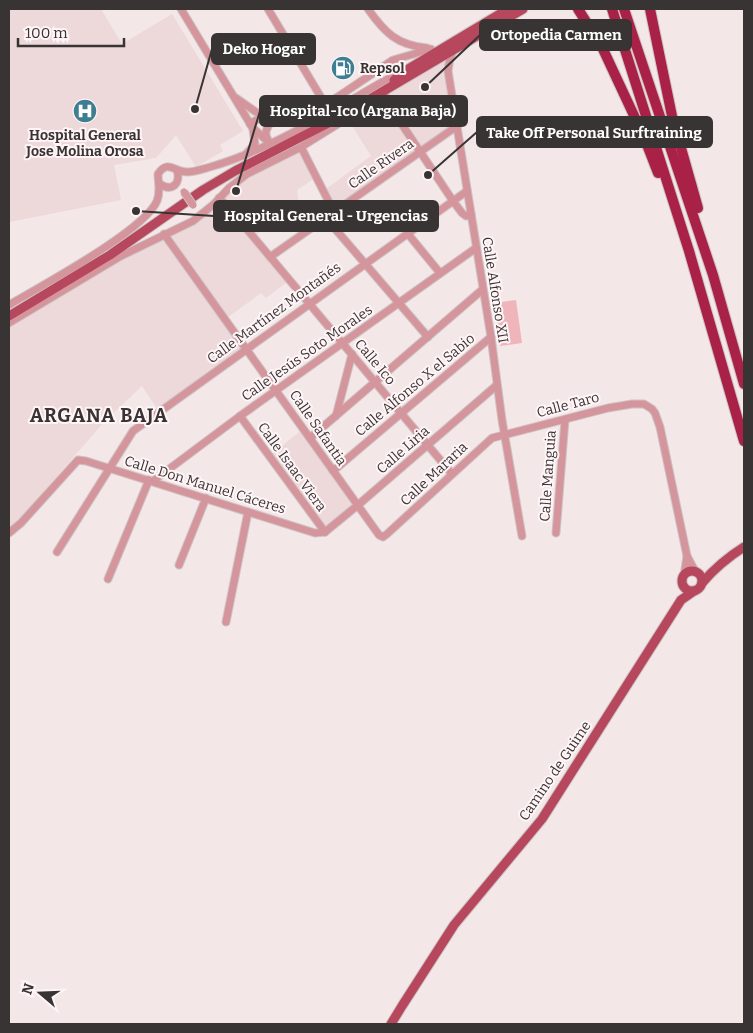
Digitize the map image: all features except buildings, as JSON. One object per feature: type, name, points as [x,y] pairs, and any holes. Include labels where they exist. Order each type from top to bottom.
[{"type":"highway","points":[[578,9],[602,47],[644,137],[689,251]]},
{"type":"highway","points":[[612,9],[689,251],[744,441]]},
{"type":"highway","points":[[624,9],[713,275],[743,379]]},
{"type":"highway","points":[[650,9],[672,116],[707,239],[713,275]]},
{"type":"main road","points":[[9,316],[138,237],[203,190],[235,171],[336,119],[427,67],[481,26],[508,9]]},
{"type":"main road","points":[[9,312],[116,247],[200,188],[234,167],[326,121],[394,80],[403,72],[454,47],[523,9]]},
{"type":"main road","points":[[431,49],[454,47]]},
{"type":"main road","points":[[712,571],[690,571],[684,580],[688,590],[694,591],[698,589],[712,571],[744,547]]},
{"type":"main road","points":[[696,572],[701,576],[702,583]]},
{"type":"main road","name":"Camino de Guime","points":[[681,600],[684,580]]},
{"type":"main road","name":"Camino de Guime","points":[[391,1024],[454,925],[542,819],[681,600],[694,591]]},
{"type":"street","points":[[182,9],[251,125],[255,144],[245,154]]},
{"type":"street","points":[[268,9],[322,106]]},
{"type":"street","points":[[368,9],[378,23],[397,40],[406,44],[431,49]]},
{"type":"street","name":"Calle Alfonso XII","points":[[454,47],[448,71],[491,337],[504,434],[522,536]]},
{"type":"street","points":[[251,125],[270,120],[303,120],[393,60],[431,49]]},
{"type":"street","points":[[9,323],[121,256],[193,221],[247,174],[301,147],[427,67]]},
{"type":"street","points":[[9,305],[112,242],[136,224],[156,202],[160,184],[158,174],[162,168],[167,166],[187,172],[195,171],[245,154],[403,72]]},
{"type":"street","points":[[385,95],[387,102],[453,201],[466,216],[471,214]]},
{"type":"street","points":[[234,97],[270,120]]},
{"type":"street","points":[[270,120],[265,135],[271,141]]},
{"type":"street","points":[[251,125],[271,141]]},
{"type":"street","name":"Calle Rivera","points":[[270,257],[457,126]]},
{"type":"street","points":[[301,147],[334,212],[332,224],[428,337]]},
{"type":"street","points":[[160,184],[165,187],[172,187],[177,184],[179,177],[177,170]]},
{"type":"street","points":[[177,184],[201,214]]},
{"type":"street","name":"Calle Martínez Montañés","points":[[57,552],[132,431],[467,190]]},
{"type":"street","name":"Calle Ico","points":[[219,198],[452,474]]},
{"type":"street","name":"Calle Safantia","points":[[164,234],[382,537]]},
{"type":"street","points":[[408,234],[440,273]]},
{"type":"street","name":"Calle Jesús Soto Morales","points":[[151,480],[476,248]]},
{"type":"street","points":[[310,438],[482,290]]},
{"type":"street","name":"Calle Alfonso X el Sabio","points":[[333,471],[491,337]]},
{"type":"street","points":[[336,416],[352,354]]},
{"type":"street","name":"Calle Liria","points":[[325,532],[497,385]]},
{"type":"street","name":"Calle Taro","points":[[504,434],[608,408],[638,403],[652,409],[660,427],[687,556]]},
{"type":"street","name":"Calle Isaac Viera","points":[[240,416],[325,532]]},
{"type":"street","name":"Calle Manguia","points":[[556,534],[565,420]]},
{"type":"street","name":"Calle Mararia","points":[[382,537],[492,438],[504,434]]},
{"type":"street","name":"Calle Don Manuel Cáceres","points":[[9,533],[21,523],[78,460],[151,480],[315,532],[325,532]]},
{"type":"street","points":[[108,579],[151,480]]},
{"type":"street","points":[[179,565],[206,498]]},
{"type":"street","points":[[226,622],[248,512]]},
{"type":"street","points":[[687,556],[696,572]]},
{"type":"street","points":[[684,580],[687,556]]},
{"type":"shaded area","name":"Hospital General Jose Molina Orosa","points":[[9,9],[101,9],[122,44],[172,14],[243,131],[220,145],[223,151],[196,167],[176,135],[156,158],[114,165],[121,200],[9,222]]},
{"type":"shaded area","points":[[443,58],[447,69],[454,125],[334,210],[326,189],[371,156],[349,121]]},
{"type":"shaded area","points":[[300,149],[315,178],[297,190],[299,204],[252,238],[287,282],[266,298],[261,293],[224,320],[244,348],[158,410],[142,386],[104,422],[17,522],[9,527],[9,325],[208,211],[229,190],[247,177]]},
{"type":"shaded area","points":[[516,300],[522,343],[500,346],[494,303]]},
{"type":"shaded area","points":[[302,430],[356,505],[325,530],[270,455]]},
{"type":"place","name":"Repsol","points":[[343,68]]},
{"type":"place","name":"Ortopedia Carmen","points":[[425,87]]},
{"type":"place","name":"Deko Hogar","points":[[195,109]]},
{"type":"place","name":"Hospital General Jose Molina Orosa","points":[[85,111]]},
{"type":"place","name":"Take Off Personal Surftraining","points":[[428,175]]},
{"type":"place","name":"Hospital-Ico (Argana Baja)","points":[[236,191]]},
{"type":"place","name":"Hospital General - Urgencias","points":[[136,211]]},
{"type":"district","name":"ARGANA BAJA","points":[[99,415]]}]
